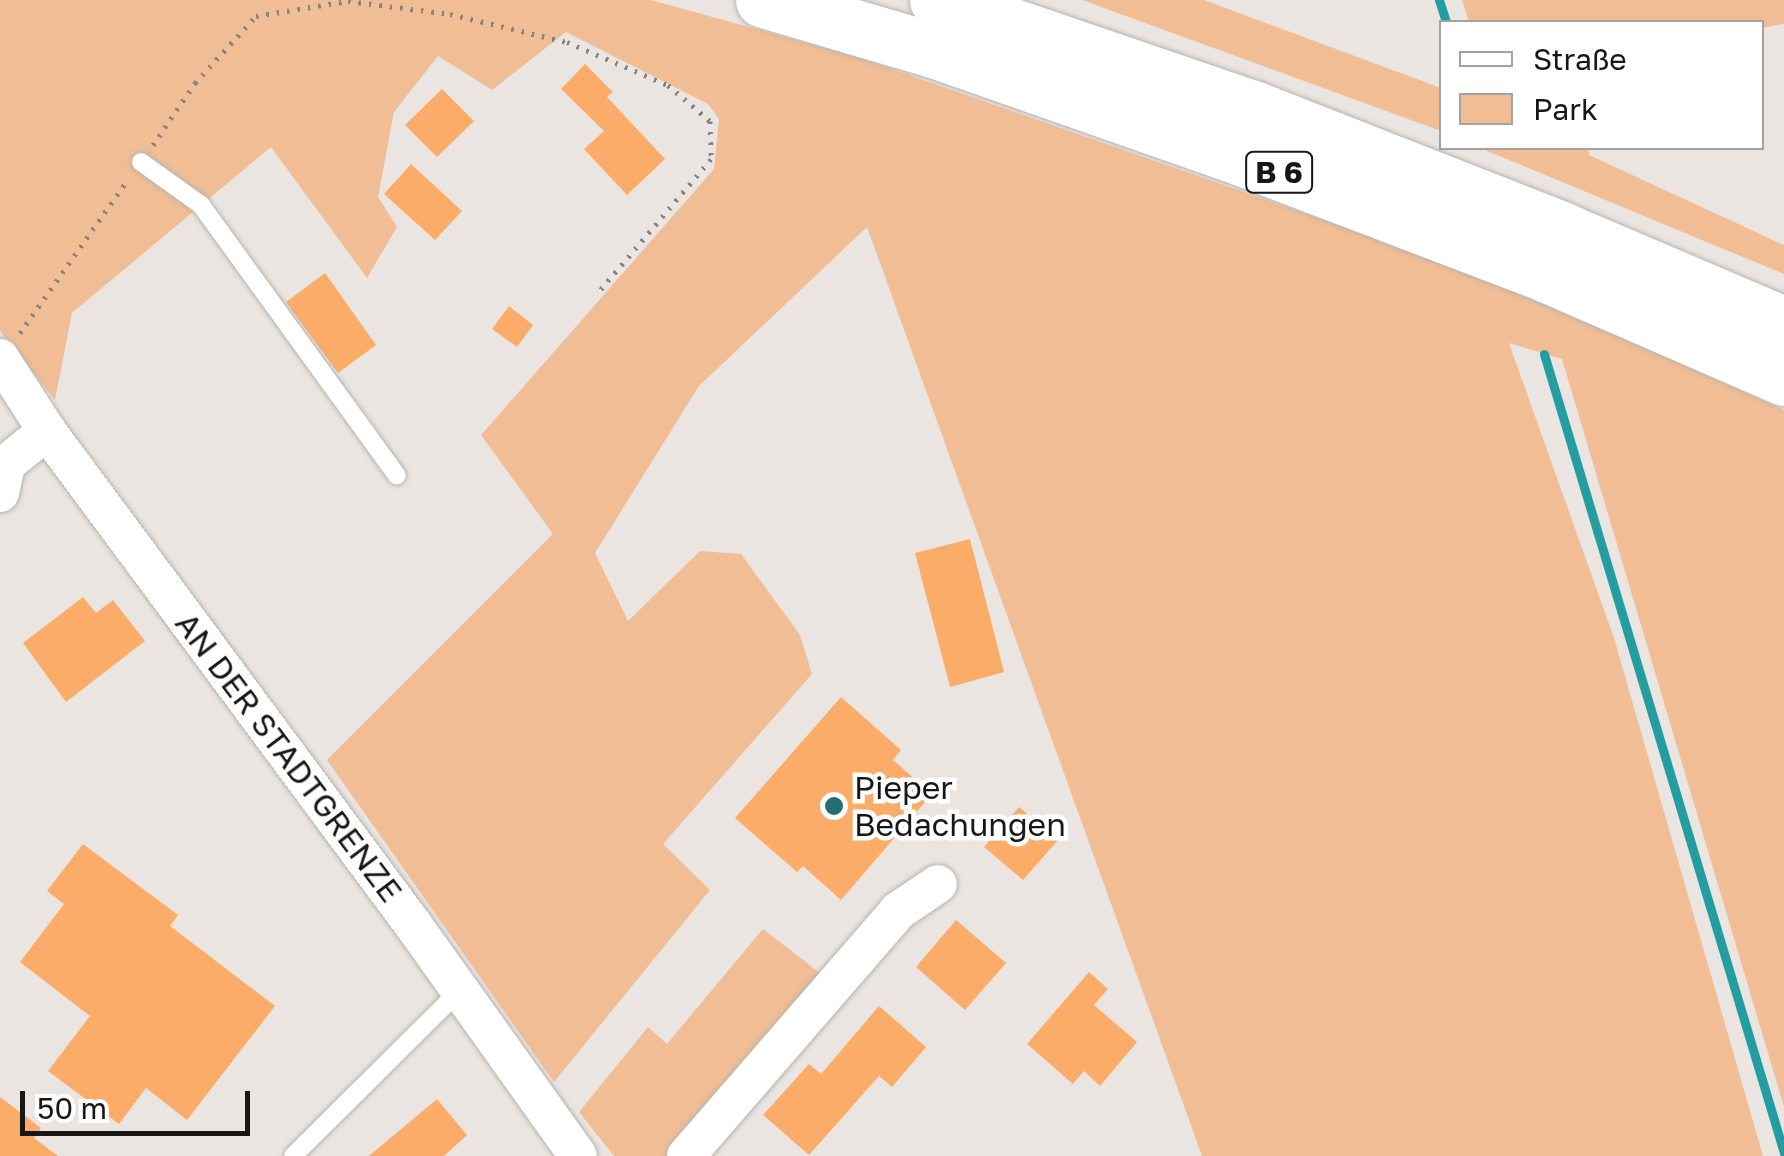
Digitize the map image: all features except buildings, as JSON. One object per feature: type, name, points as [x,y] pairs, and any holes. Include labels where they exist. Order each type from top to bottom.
[{"type":"highway","name":"B 6","points":[[762,0],[930,50],[1244,159],[1546,275],[1784,378]]},
{"type":"highway","name":"B 6","points":[[938,0],[1253,108],[1561,228],[1784,324]]},
{"type":"street","name":"AN DER STADTGRENZE","points":[[0,359],[47,431],[578,1156]]},
{"type":"street","points":[[0,493],[6,464],[47,431]]},
{"type":"street","points":[[686,1156],[898,910],[938,884]]},
{"type":"lane","points":[[141,162],[201,206],[397,476]]},
{"type":"lane","points":[[294,1156],[460,990]]},
{"type":"path","points":[[0,359],[195,83],[256,16],[348,1],[450,14],[567,42],[668,85],[710,121],[711,159],[597,294]]},
{"type":"green space","points":[[0,0],[651,0],[860,58],[1492,279],[1784,410],[1784,1107],[1562,359],[1509,343],[1614,638],[1763,1156],[1202,1156],[867,227],[699,386],[595,553],[628,621],[700,551],[741,554],[800,635],[812,674],[663,844],[710,890],[554,1082],[327,760],[553,534],[481,435],[714,169],[719,119],[708,104],[566,32],[492,90],[438,56],[394,112],[378,197],[397,227],[367,278],[271,147],[72,313],[55,400],[0,331]]},
{"type":"green space","points":[[1082,0],[1204,0],[1439,87],[1439,130]]},
{"type":"green space","points":[[1462,0],[1784,0],[1784,24],[1764,28],[1764,20],[1468,20]]},
{"type":"green space","points":[[1485,150],[1588,150],[1589,155],[1784,245],[1784,274]]},
{"type":"green space","points":[[763,929],[824,976],[668,1156],[614,1156],[579,1112],[648,1027],[667,1044]]},
{"type":"waterway","points":[[1439,0],[1445,20]]},
{"type":"waterway","points":[[1544,354],[1784,1153]]},
{"type":"place","name":"Pieper Bedachungen","points":[[834,806]]}]
